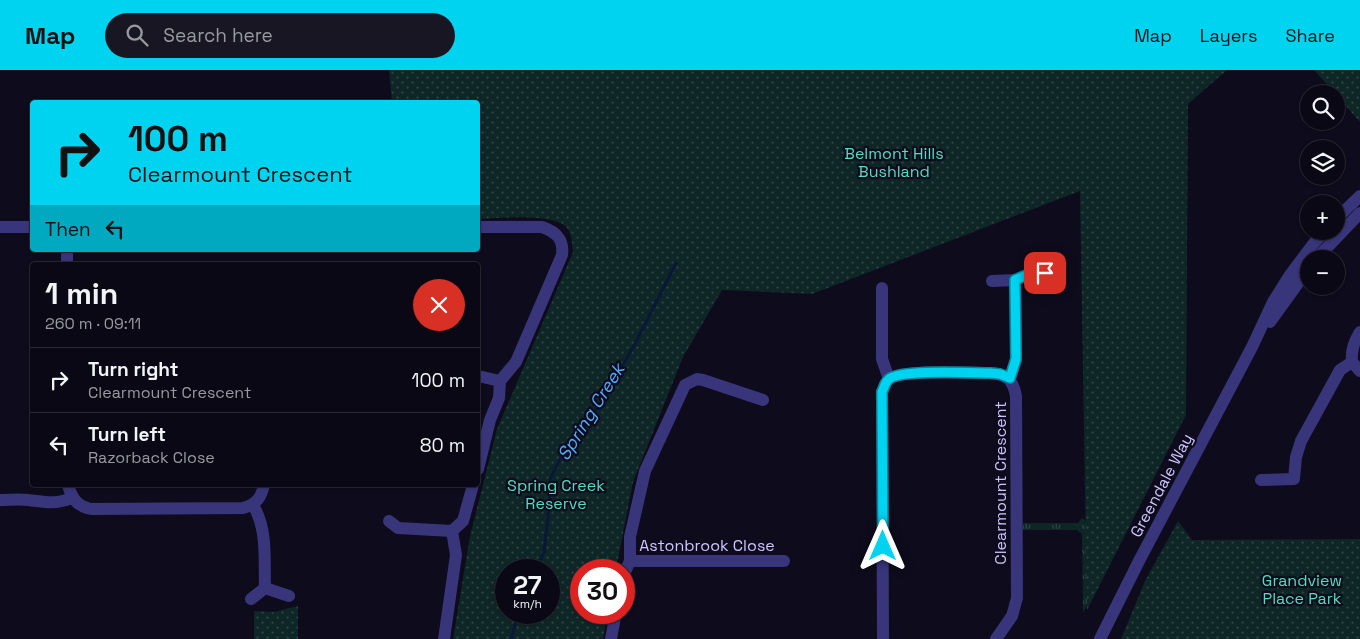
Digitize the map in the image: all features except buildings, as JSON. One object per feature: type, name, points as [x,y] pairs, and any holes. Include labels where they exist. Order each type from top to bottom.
[{"type":"street","points":[[1345,210],[1360,196]]},
{"type":"street","points":[[1325,250],[1360,213]]},
{"type":"street","points":[[0,227],[30,227]]},
{"type":"street","points":[[480,227],[542,227],[551,230],[559,237],[563,246],[562,255],[516,362],[500,381],[499,398],[490,420],[480,461]]},
{"type":"street","name":"Greendale Way","points":[[1100,639],[1252,347],[1273,302],[1295,268],[1317,240]]},
{"type":"street","points":[[992,281],[1015,280],[1029,274],[1045,273]]},
{"type":"street","points":[[1010,378],[1016,359],[1015,280]]},
{"type":"street","name":"Greendale Way","points":[[1252,347],[1300,280]]},
{"type":"street","points":[[882,288],[882,359],[889,379],[882,392],[883,639]]},
{"type":"street","points":[[1261,480],[1294,479],[1300,441],[1340,370],[1356,366],[1354,343],[1360,332]]},
{"type":"street","name":"Clearmount Crescent","points":[[889,379],[904,373],[990,373],[1010,378],[1014,386],[1016,396],[1017,598],[1012,616],[996,639]]},
{"type":"street","points":[[480,376],[500,381]]},
{"type":"street","points":[[630,559],[630,537],[645,470],[685,385],[697,379],[703,380],[763,400]]},
{"type":"street","points":[[69,487],[72,498],[82,507],[91,509],[244,508],[253,505],[262,496],[264,487]]},
{"type":"street","points":[[389,521],[398,528],[452,531],[463,520],[472,487]]},
{"type":"street","points":[[0,500],[29,500],[42,503],[59,502],[72,498]]},
{"type":"street","points":[[253,505],[260,517],[263,530],[265,588]]},
{"type":"street","points":[[444,639],[456,556],[452,531]]},
{"type":"street","name":"Astonbrook Close","points":[[635,561],[784,561]]},
{"type":"street","points":[[265,588],[290,596]]},
{"type":"street","points":[[251,599],[265,588]]},
{"type":"street","points":[[611,639],[614,624]]},
{"type":"green space","name":"Belmont Hills Bushland","points":[[389,70],[1227,70],[1188,104],[1186,415],[1087,610],[1080,191],[812,294],[722,290],[683,357],[633,482],[618,559],[570,559],[570,624],[606,624],[603,639],[453,639],[470,536],[497,429],[573,252],[571,235],[566,227],[549,220],[524,217],[480,219],[480,100],[392,100]]},
{"type":"green space","points":[[1314,70],[1360,70],[1360,122],[1345,105],[1345,85],[1327,85]]},
{"type":"green space","points":[[1082,518],[1092,526],[1100,579],[1083,613],[1082,534],[1077,530],[1023,530],[1023,523],[1078,523]]},
{"type":"green space","name":"Grandview Place Park","points":[[1178,521],[1192,540],[1360,539],[1360,639],[1121,639],[1145,581]]},
{"type":"green space","points":[[298,606],[298,639],[254,639],[254,611],[274,612]]},
{"type":"waterway","name":"Spring Creek","points":[[541,559],[544,552],[548,518],[550,479],[566,448],[599,406],[635,344],[676,263]]},
{"type":"waterway","name":"Spring Creek","points":[[511,639],[515,624]]},
{"type":"route","points":[[883,546],[882,392],[885,384],[889,379],[904,373],[990,373],[1010,378],[1016,359],[1015,280],[1029,274],[1045,273]]},
{"type":"park label","name":"Spring Creek Reserve","points":[[556,494]]}]
